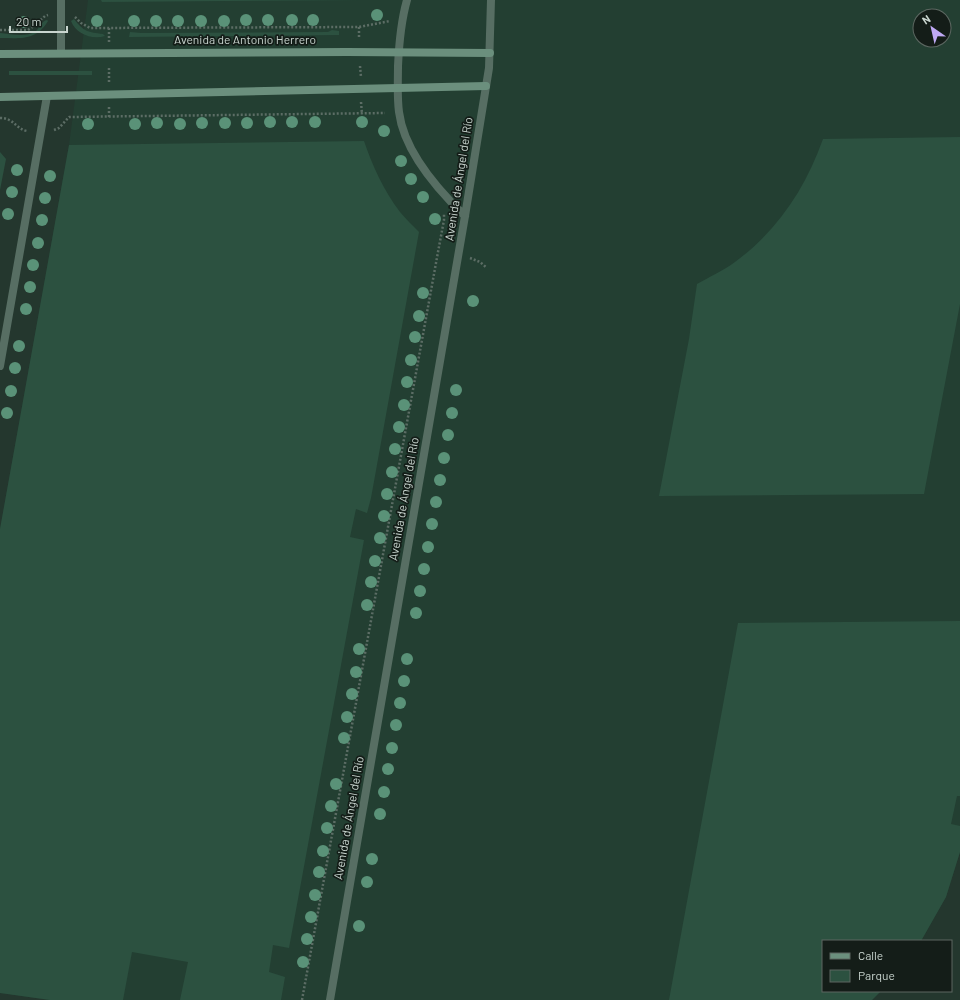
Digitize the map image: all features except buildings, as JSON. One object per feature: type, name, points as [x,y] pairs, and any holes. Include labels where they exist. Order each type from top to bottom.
[{"type":"street","points":[[61,0],[61,53]]},
{"type":"street","points":[[407,0],[402,19],[399,52],[399,113],[406,138],[417,159],[430,178],[465,216]]},
{"type":"street","name":"Avenida de Ángel del Río","points":[[330,1000],[465,216],[486,86],[490,53],[492,0]]},
{"type":"street","name":"Avenida de Antonio Herrero","points":[[0,54],[360,52],[490,53]]},
{"type":"street","points":[[0,97],[486,86]]},
{"type":"street","points":[[0,366],[1,353],[47,96]]},
{"type":"path","points":[[0,30],[28,30],[45,16],[61,15],[75,17],[81,23],[90,28],[359,27],[402,19]]},
{"type":"path","points":[[359,27],[362,114]]},
{"type":"path","points":[[109,28],[109,117]]},
{"type":"path","points":[[0,118],[9,119],[22,130],[41,131],[56,130],[69,117],[399,113]]},
{"type":"path","points":[[302,1000],[443,226],[444,207],[440,189]]},
{"type":"shaded area","points":[[88,0],[960,0],[960,852],[946,897],[922,940],[822,940],[822,992],[880,992],[872,1000],[50,1000],[0,993],[0,529],[69,145]]},
{"type":"green space","points":[[101,0],[362,0],[102,2]]},
{"type":"green space","points":[[74,19],[87,31],[103,34],[105,36],[95,37],[81,33],[73,26],[71,21]]},
{"type":"green space","points":[[47,20],[48,21],[43,27],[33,35],[21,38],[0,38],[0,33],[18,35],[32,33]]},
{"type":"green space","points":[[332,30],[339,31],[339,35],[129,37],[130,32],[328,32]]},
{"type":"green space","points":[[9,71],[92,71],[92,75],[9,75]]},
{"type":"green space","points":[[960,137],[960,304],[924,494],[659,496],[689,339],[697,284],[735,262],[750,250],[777,222],[799,191],[808,175],[823,139]]},
{"type":"green space","points":[[364,141],[384,187],[400,212],[419,232],[371,498],[367,513],[356,509],[350,537],[364,540],[289,948],[273,945],[269,972],[285,977],[281,1000],[180,1000],[188,962],[132,952],[123,1000],[50,1000],[0,993],[0,529],[69,145]]},
{"type":"green space","points":[[0,152],[6,159],[0,190]]},
{"type":"green space","points":[[960,621],[960,796],[957,796],[951,824],[960,826],[960,852],[946,897],[922,940],[822,940],[822,992],[880,992],[872,1000],[669,1000],[738,623]]}]
